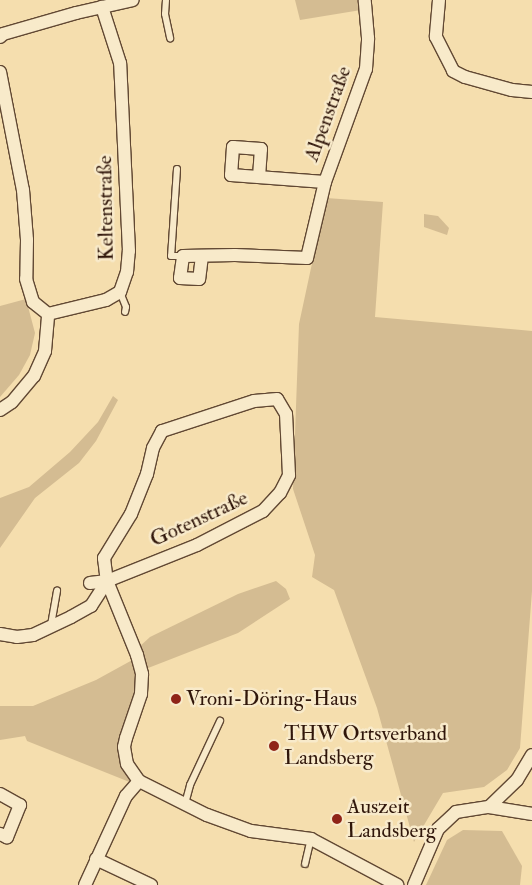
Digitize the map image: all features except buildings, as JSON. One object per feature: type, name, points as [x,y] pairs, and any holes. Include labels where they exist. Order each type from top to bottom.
[{"type":"street","points":[[0,37],[3,34],[134,0]]},
{"type":"street","name":"Alpenstraße","points":[[183,256],[307,258],[325,182],[366,69],[368,38],[365,0]]},
{"type":"street","points":[[439,0],[436,37],[453,71],[465,77],[512,90],[532,92]]},
{"type":"street","name":"Keltenstraße","points":[[48,314],[106,300],[120,292],[126,272],[129,251],[120,62],[102,7]]},
{"type":"street","points":[[0,72],[23,190],[27,240],[26,279],[33,302],[48,314],[45,351],[34,376],[12,402],[0,410]]},
{"type":"street","name":"Alpenstraße","points":[[259,177],[325,182]]},
{"type":"street","points":[[183,256],[180,278],[199,279],[202,256]]},
{"type":"street","name":"Gotenstraße","points":[[90,583],[107,581],[197,545],[263,511],[280,493],[289,475],[286,414],[277,399],[254,401],[162,431],[152,448],[147,474],[132,514],[104,558],[107,581],[137,655],[142,674],[141,694],[124,746],[127,764],[139,781]]},
{"type":"street","points":[[0,634],[17,638],[33,635],[91,606],[107,581]]},
{"type":"street","points":[[489,807],[517,780],[532,755]]},
{"type":"street","points":[[85,885],[126,796],[139,781],[185,804],[252,831],[311,839],[398,885]]},
{"type":"street","points":[[0,794],[20,805],[7,837],[0,834]]},
{"type":"street","points":[[414,885],[438,829],[456,812],[489,807],[532,814]]},
{"type":"street","points":[[96,859],[151,885]]},
{"type":"lane","points":[[166,0],[165,14],[170,38]]},
{"type":"lane","points":[[177,170],[171,256],[183,256]]},
{"type":"lane","points":[[120,292],[126,307],[125,312]]},
{"type":"lane","points":[[51,625],[57,591]]},
{"type":"lane","points":[[185,804],[190,785],[220,720]]},
{"type":"lane","points":[[304,864],[311,839]]},
{"type":"shaded area","points":[[295,0],[360,0],[361,10],[300,20]]},
{"type":"shaded area","points":[[326,198],[383,202],[375,317],[532,331],[532,591],[520,748],[507,770],[484,787],[443,793],[414,842],[377,708],[334,590],[312,577],[315,555],[293,489],[299,324]]},
{"type":"shaded area","points":[[424,214],[438,216],[449,228],[447,235],[424,227]]},
{"type":"shaded area","points":[[26,299],[35,333],[30,355],[19,375],[0,397],[0,306]]},
{"type":"shaded area","points":[[113,396],[118,400],[96,441],[79,463],[35,498],[0,548],[0,498],[29,487],[70,452],[98,422]]},
{"type":"shaded area","points":[[276,581],[286,589],[290,599],[238,633],[143,670],[138,648],[150,637],[238,594]]},
{"type":"shaded area","points":[[136,658],[140,693],[124,737],[133,779],[132,783],[27,741],[25,736],[0,740],[0,706],[33,706],[96,680]]},
{"type":"shaded area","points":[[463,830],[502,831],[522,866],[520,885],[426,885],[447,840]]},
{"type":"place","name":"Vroni-Döring-Haus","points":[[176,699]]},
{"type":"place","name":"THW Ortsverband Landsberg","points":[[274,746]]},
{"type":"place","name":"Auszeit Landsberg","points":[[337,819]]}]
